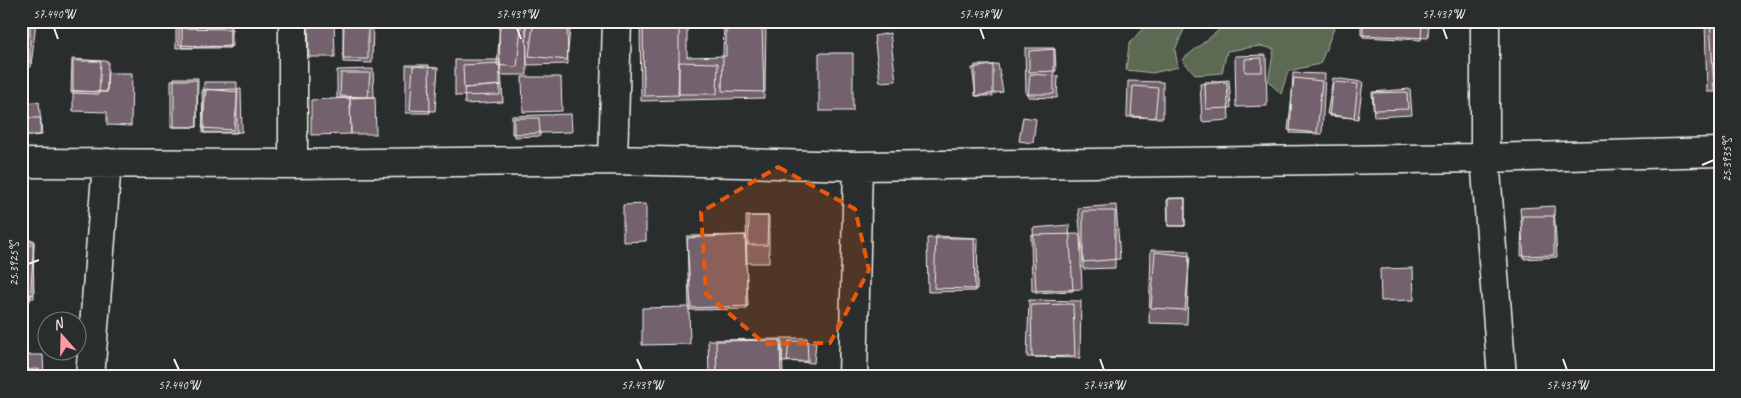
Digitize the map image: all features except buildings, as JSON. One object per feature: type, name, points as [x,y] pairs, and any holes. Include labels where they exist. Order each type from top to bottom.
[{"type":"street","points":[[293,21],[293,164]]},
{"type":"street","points":[[613,160],[617,21]]},
{"type":"street","points":[[1485,21],[1486,158],[1502,377]]},
{"type":"street","points":[[21,163],[293,164],[613,160],[858,166],[1486,158],[1720,152]]},
{"type":"street","points":[[90,377],[107,163]]},
{"type":"street","points":[[853,377],[858,166]]},
{"type":"highlighted area","points":[[778,167],[855,209],[869,270],[830,343],[765,344],[706,294],[701,212]]},
{"type":"green space","points":[[1149,21],[1192,21],[1186,25],[1175,50],[1178,67],[1153,73],[1126,70],[1129,44]]},
{"type":"green space","points":[[1230,21],[1337,21],[1320,64],[1288,71],[1281,94],[1268,81],[1274,49],[1260,46],[1227,51],[1222,73],[1196,75],[1182,60]]}]
